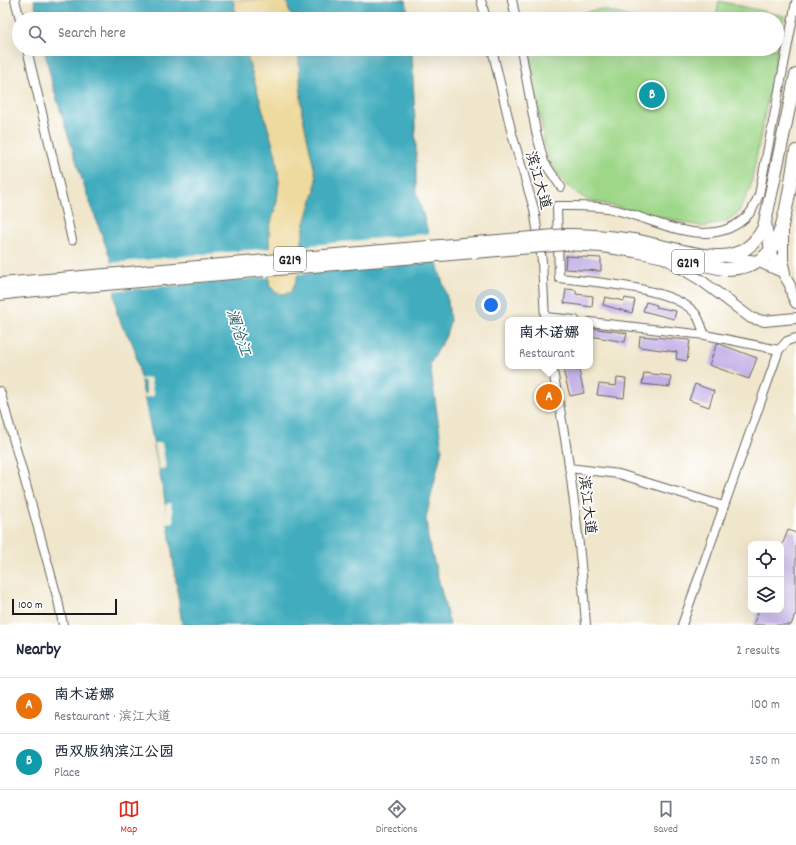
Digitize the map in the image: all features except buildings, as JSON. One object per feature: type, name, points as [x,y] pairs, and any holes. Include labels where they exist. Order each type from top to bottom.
[{"type":"highway","name":"G219","points":[[0,294],[14,288],[566,239],[633,240],[723,256],[737,253],[750,246],[760,234],[766,218],[796,75]]},
{"type":"highway","name":"G219","points":[[566,239],[724,269],[744,267],[758,261],[770,252],[779,235],[796,152]]},
{"type":"highway","name":"G219","points":[[0,284],[14,288]]},
{"type":"main road","points":[[766,218],[767,238],[770,252],[786,277],[796,289]]},
{"type":"main road","points":[[783,218],[783,264],[786,277],[796,303]]},
{"type":"main road","points":[[660,256],[702,281],[751,318],[764,321],[796,318]]},
{"type":"main road","points":[[723,256],[758,261],[776,268],[786,277]]},
{"type":"street","points":[[15,0],[18,12]]},
{"type":"street","points":[[481,0],[484,12]]},
{"type":"street","points":[[512,0],[515,12]]},
{"type":"street","points":[[706,335],[695,314],[679,300],[653,292],[559,278],[557,206],[610,208],[640,216],[684,232],[710,234],[735,226],[750,214],[759,196],[796,2]]},
{"type":"street","points":[[29,56],[72,240]]},
{"type":"street","name":"滨江大道","points":[[494,56],[512,134],[534,209],[542,261],[545,317]]},
{"type":"street","points":[[522,56],[536,132],[544,162],[561,187]]},
{"type":"street","points":[[593,322],[706,335],[780,350]]},
{"type":"street","points":[[682,625],[723,506],[780,350],[787,342],[796,338]]},
{"type":"street","name":"滨江大道","points":[[553,369],[562,414],[582,574],[586,625]]},
{"type":"street","points":[[0,391],[58,600],[63,625]]},
{"type":"street","points":[[569,468],[619,474],[723,506]]},
{"type":"green space","points":[[719,1],[767,12],[717,12]]},
{"type":"green space","points":[[601,9],[612,12],[586,12]]},
{"type":"green space","points":[[531,56],[776,56],[750,189],[738,213],[726,221],[704,227],[587,200],[567,186],[553,168],[545,147]]},
{"type":"sand","points":[[233,0],[286,0],[290,12],[236,12]]},
{"type":"sand","points":[[247,56],[300,56],[300,58],[302,113],[316,177],[315,190],[304,227],[297,279],[291,292],[285,294],[276,293],[269,285],[269,230],[277,201],[279,182],[276,156]]},
{"type":"water","points":[[34,0],[233,0],[236,12],[37,12]]},
{"type":"water","points":[[286,0],[406,0],[408,12],[290,12]]},
{"type":"water","name":"澜沧江","points":[[46,56],[247,56],[276,156],[279,182],[277,201],[269,230],[269,285],[276,293],[285,294],[291,292],[297,279],[304,227],[315,190],[316,177],[302,113],[298,56],[412,56],[416,191],[448,301],[450,321],[446,336],[430,364],[442,449],[426,518],[428,538],[450,625],[182,625],[164,495],[135,351],[117,313],[111,260],[85,189],[53,87]]},
{"type":"pier","points":[[431,233],[439,261],[296,274],[301,246]]},
{"type":"pier","points":[[271,248],[270,277],[112,291],[110,263]]},
{"type":"pier","points":[[150,377],[154,396],[144,398],[143,395],[147,394],[144,380],[140,381],[140,379]]},
{"type":"pier","points":[[154,443],[162,443],[166,468],[159,469]]},
{"type":"pier","points":[[171,503],[174,522],[167,523],[165,504]]},
{"type":"place","name":"西双版纳滨江公园","points":[[652,95]]},
{"type":"place","name":"南木诺娜","points":[[549,397]]}]
